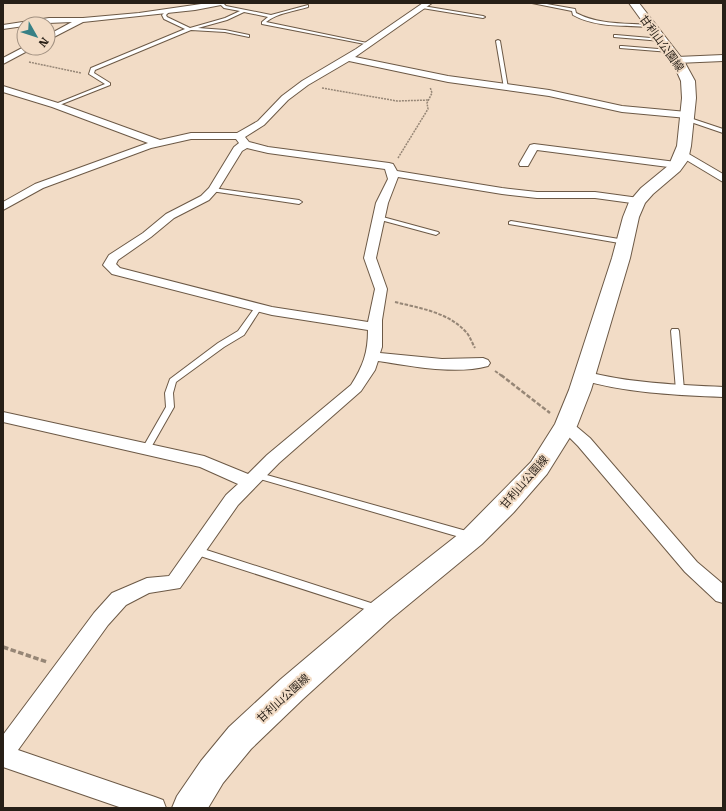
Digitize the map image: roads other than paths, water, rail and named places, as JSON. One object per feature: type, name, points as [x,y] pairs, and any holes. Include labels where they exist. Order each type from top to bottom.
[{"type":"main road","name":"甘利山公園線","points":[[189,808],[212,772],[240,738],[292,689],[381,611],[473,537],[539,468],[566,426],[584,376],[625,242],[631,217],[639,200],[679,159],[684,146],[689,98],[688,81],[680,64],[634,3]]},
{"type":"street","points":[[3,26],[49,20],[83,20],[167,12],[220,3]]},
{"type":"street","points":[[375,328],[258,307],[116,271],[109,265],[113,258],[147,235],[170,216],[201,201],[213,190],[242,140],[285,98],[370,44],[425,5]]},
{"type":"street","points":[[56,34],[83,20]]},
{"type":"street","points":[[665,44],[723,58]]},
{"type":"street","points":[[6,59],[16,54]]},
{"type":"street","points":[[348,58],[437,77],[549,93],[622,109],[687,117]]},
{"type":"street","points":[[3,89],[55,105],[158,143]]},
{"type":"street","points":[[3,207],[39,186],[158,143],[191,136],[223,135],[242,140],[268,150],[391,170],[502,191],[537,195],[595,196],[639,200]]},
{"type":"street","points":[[524,164],[534,147],[679,159],[723,178]]},
{"type":"street","points":[[155,808],[3,754],[101,619],[119,599],[147,586],[174,583],[232,500],[272,459],[356,388],[368,370],[375,347],[375,328],[381,289],[370,258],[382,203],[393,179],[391,170]]},
{"type":"street","points":[[372,356],[408,361],[466,365],[483,363]]},
{"type":"street","points":[[584,376],[598,380],[680,390],[723,392]]},
{"type":"street","points":[[3,417],[204,462],[253,478]]},
{"type":"street","points":[[566,426],[584,442],[691,567],[723,595]]},
{"type":"lane","points":[[220,3],[225,7],[271,16],[307,6]]},
{"type":"lane","points":[[534,3],[574,10],[574,14],[590,22],[665,44]]},
{"type":"lane","points":[[425,5],[483,17]]},
{"type":"lane","points":[[55,105],[108,84],[91,72],[93,69],[188,29],[226,19],[242,11]]},
{"type":"lane","points":[[167,12],[164,15],[166,18],[188,29],[225,31],[247,36]]},
{"type":"lane","points":[[271,16],[263,23],[370,44]]},
{"type":"lane","points":[[616,36],[665,44]]},
{"type":"lane","points":[[498,41],[506,88]]},
{"type":"lane","points":[[622,47],[665,44]]},
{"type":"lane","points":[[687,117],[723,131]]},
{"type":"lane","points":[[213,190],[299,202]]},
{"type":"lane","points":[[379,218],[436,233]]},
{"type":"lane","points":[[511,223],[625,242]]},
{"type":"lane","points":[[146,449],[170,407],[169,393],[173,380],[221,345],[241,333],[258,307]]},
{"type":"lane","points":[[675,330],[680,390]]},
{"type":"lane","points":[[253,478],[473,537]]},
{"type":"lane","points":[[197,550],[381,611]]}]
